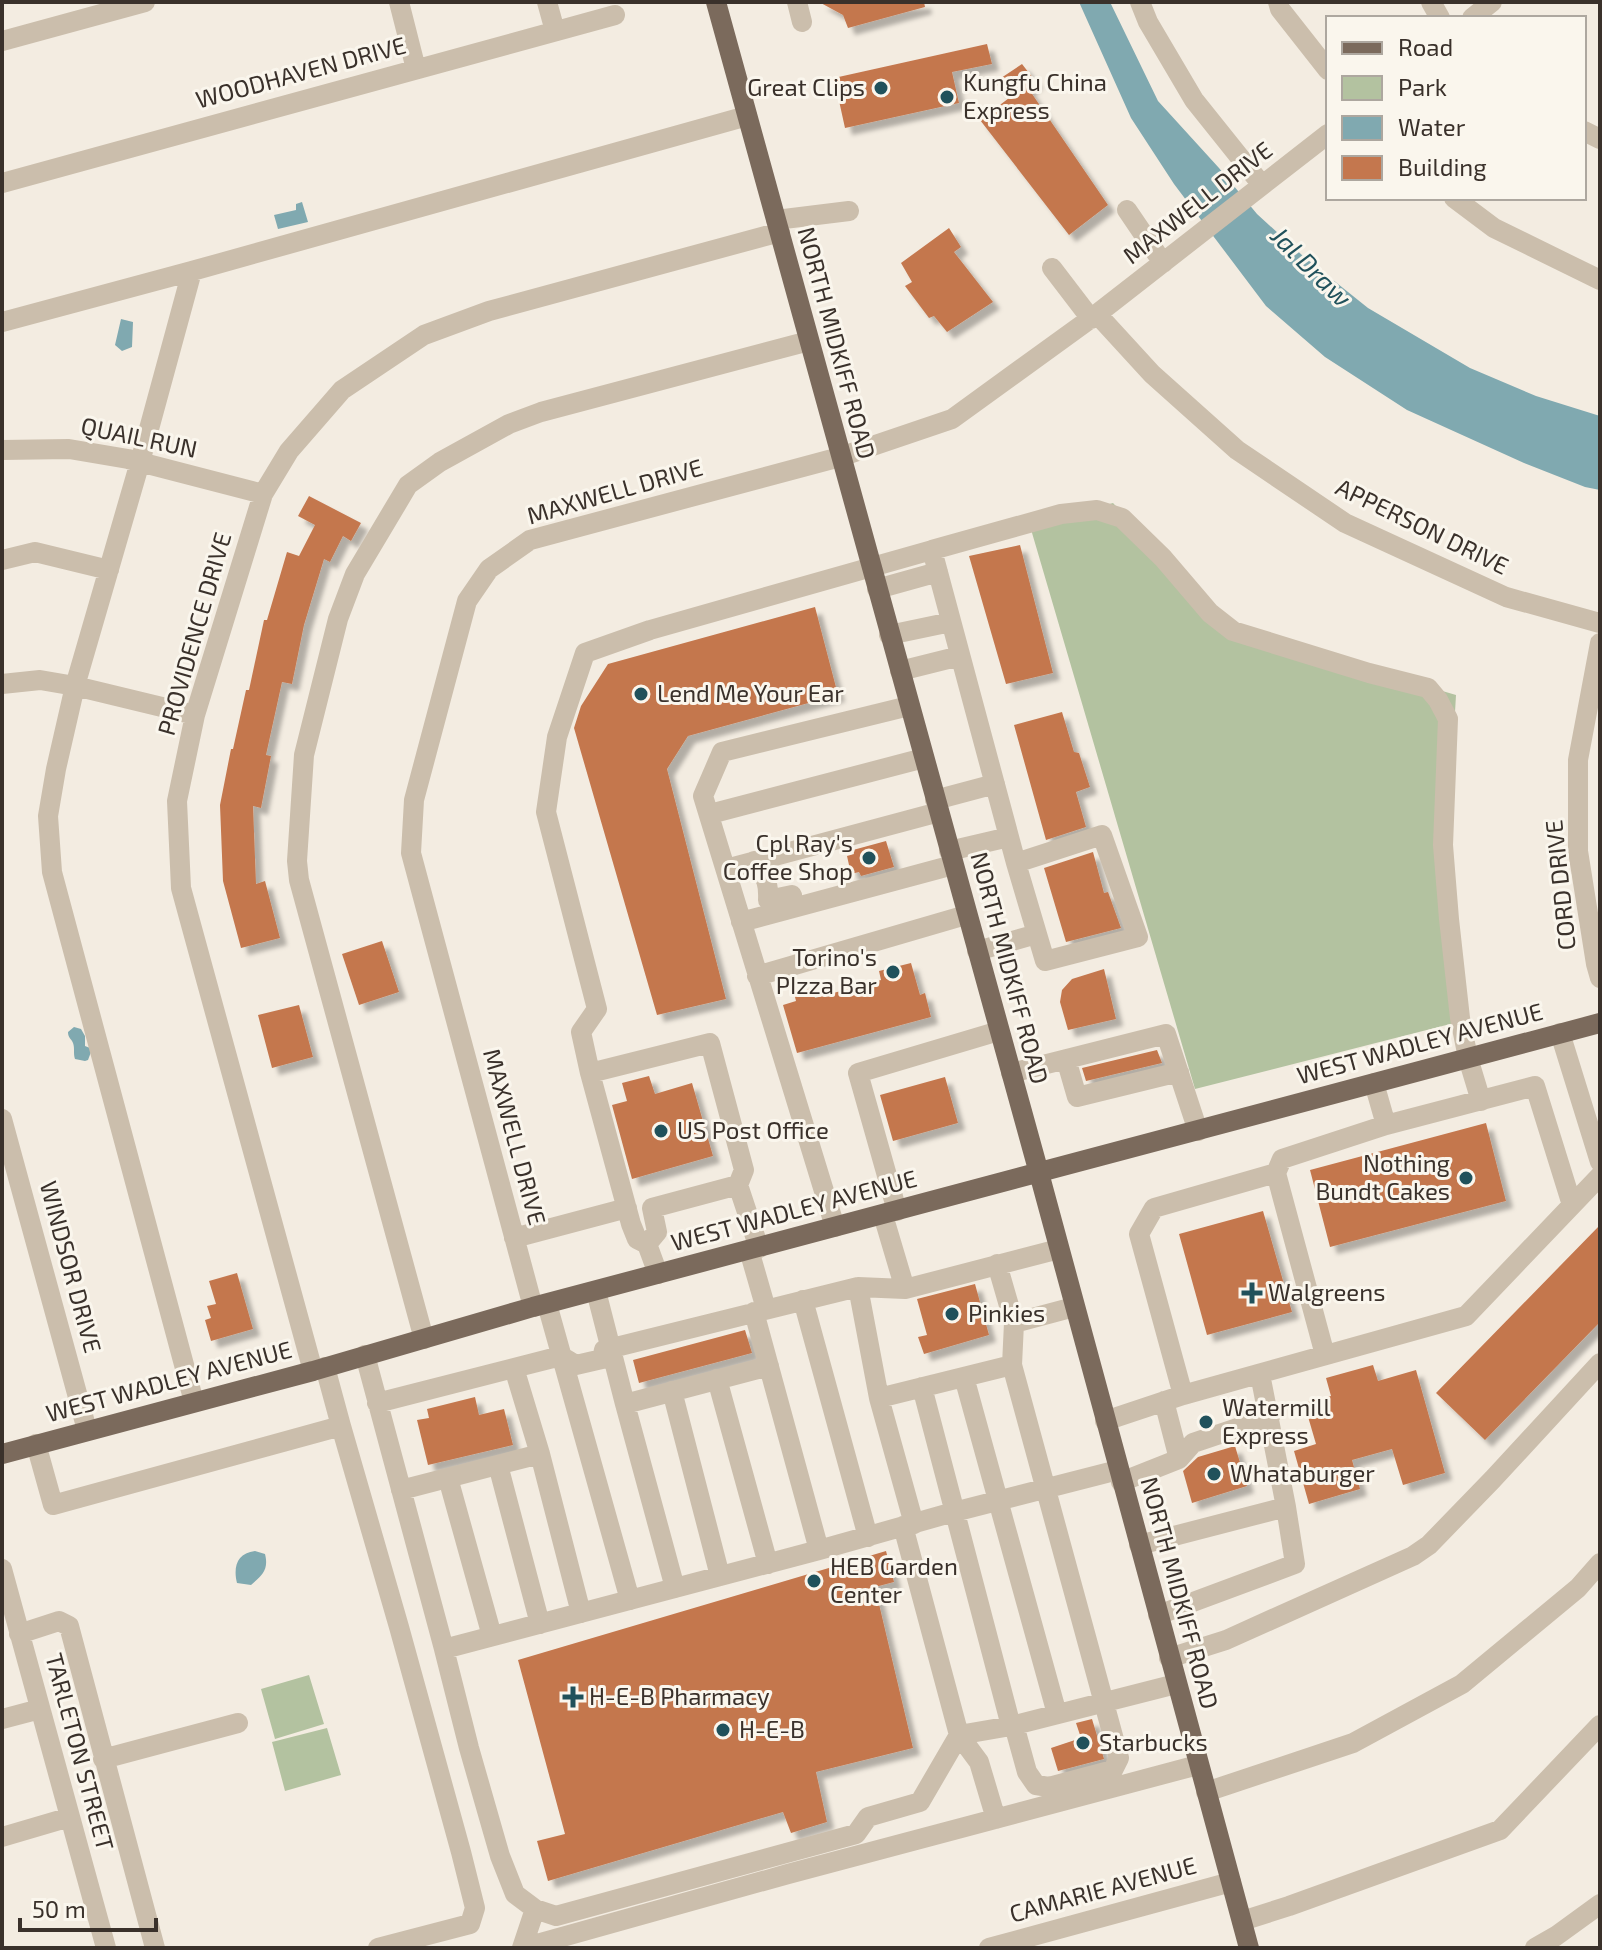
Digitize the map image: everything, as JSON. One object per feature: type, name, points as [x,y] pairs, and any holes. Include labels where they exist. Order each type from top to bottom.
[{"type":"main road","name":"NORTH MIDKIFF ROAD","points":[[716,2],[1249,1948]]},
{"type":"main road","name":"WEST WADLEY AVENUE","points":[[2,1454],[658,1274],[1600,1023]]},
{"type":"street","points":[[2,41],[145,2]]},
{"type":"street","points":[[399,2],[416,69]]},
{"type":"street","points":[[547,2],[555,31]]},
{"type":"street","points":[[797,2],[802,22]]},
{"type":"street","points":[[1140,2],[1148,22],[1194,100],[1262,185]]},
{"type":"street","points":[[1278,2],[1280,9],[1326,67]]},
{"type":"street","points":[[1474,16],[1492,2]]},
{"type":"street","name":"WOODHAVEN DRIVE","points":[[2,183],[615,15]]},
{"type":"street","points":[[2,322],[747,116]]},
{"type":"street","name":"MAXWELL DRIVE","points":[[630,1600],[561,1356],[514,1238],[411,853],[414,800],[467,601],[489,569],[530,540],[840,457],[952,419],[1094,317],[1326,136]]},
{"type":"street","points":[[1457,200],[1494,228],[1600,280]]},
{"type":"street","points":[[1127,210],[1163,263]]},
{"type":"street","name":"PROVIDENCE DRIVE","points":[[378,1948],[470,1924],[475,1908],[408,1657],[341,1426],[319,1369],[181,888],[177,801],[195,715],[263,494],[289,451],[342,390],[424,335],[489,311],[778,226],[849,211]]},
{"type":"street","name":"APPERSON DRIVE","points":[[1052,268],[1094,317],[1237,450],[1345,523],[1506,597],[1600,623]]},
{"type":"street","points":[[192,271],[75,686],[48,816],[52,872],[194,1402]]},
{"type":"street","points":[[424,1339],[299,880],[297,861],[304,755],[346,594],[408,485],[440,462],[509,424],[541,412],[809,341]]},
{"type":"street","name":"QUAIL RUN","points":[[2,450],[69,449],[140,462],[263,494]]},
{"type":"street","points":[[658,1274],[647,1244],[637,1239],[590,1073],[581,1032],[597,1009],[546,812],[557,737],[585,653],[650,630],[1061,514],[1097,510],[1122,518],[1163,558],[1210,613],[1233,631],[1428,688],[1438,700],[1448,719],[1443,845],[1460,1018],[1481,1101]]},
{"type":"street","points":[[932,550],[1016,863],[1045,961],[1138,937],[1102,835],[1016,863]]},
{"type":"street","points":[[2,560],[35,552],[109,570]]},
{"type":"street","points":[[877,589],[938,572]]},
{"type":"street","points":[[889,635],[951,622]]},
{"type":"street","name":"CORD DRIVE","points":[[1600,643],[1578,760],[1578,851],[1600,978]]},
{"type":"street","points":[[900,671],[960,656]]},
{"type":"street","points":[[2,684],[40,680],[195,715]]},
{"type":"street","points":[[835,1227],[703,796],[722,752],[909,706]]},
{"type":"street","points":[[710,814],[924,758]]},
{"type":"street","points":[[726,869],[755,863],[937,806],[995,784]]},
{"type":"street","points":[[741,922],[902,879],[1009,837]]},
{"type":"street","points":[[755,863],[769,888],[768,900],[893,874],[902,879]]},
{"type":"street","points":[[757,976],[966,915]]},
{"type":"street","points":[[977,951],[1037,934]]},
{"type":"street","points":[[905,1289],[858,1073],[999,1031]]},
{"type":"street","points":[[1560,1033],[1600,1162]]},
{"type":"street","points":[[1011,1073],[1166,1034],[1198,1131]]},
{"type":"street","points":[[590,1073],[710,1043],[744,1170],[738,1185],[754,1249],[769,1366],[819,1550]]},
{"type":"street","points":[[1066,1059],[1077,1097],[1179,1072]]},
{"type":"street","points":[[1374,1083],[1386,1125]]},
{"type":"street","points":[[1325,1355],[1276,1173],[1282,1159],[1386,1125],[1535,1086],[1572,1205]]},
{"type":"street","name":"WINDSOR DRIVE","points":[[2,1119],[87,1430]]},
{"type":"street","points":[[1179,1459],[1174,1398],[1139,1234],[1154,1208],[1276,1173]]},
{"type":"street","points":[[1105,1421],[1174,1398],[1466,1316],[1600,1176]]},
{"type":"street","points":[[647,1244],[657,1232],[652,1208],[738,1185]]},
{"type":"street","points":[[514,1238],[627,1208]]},
{"type":"street","points":[[377,1403],[561,1356],[576,1365],[602,1359],[604,1350],[858,1287],[905,1289],[1059,1249]]},
{"type":"street","points":[[922,1387],[1027,1772],[1036,1785],[1049,1787],[1113,1770],[1119,1758],[1012,1365],[1014,1323],[997,1264]]},
{"type":"street","points":[[858,1287],[879,1398],[959,1735],[979,1762],[996,1819]]},
{"type":"street","points":[[596,1291],[675,1588]]},
{"type":"street","points":[[803,1300],[868,1537]]},
{"type":"street","points":[[1014,1323],[1074,1307]]},
{"type":"street","points":[[365,1355],[500,1856],[515,1894],[535,1909],[556,1916],[856,1834],[868,1817],[920,1802],[959,1735],[1176,1684]]},
{"type":"street","points":[[1169,1658],[1226,1640],[1413,1556],[1451,1523],[1600,1363]]},
{"type":"street","points":[[879,1398],[1012,1365]]},
{"type":"street","points":[[625,1404],[769,1366]]},
{"type":"street","points":[[514,1368],[581,1613]]},
{"type":"street","points":[[1158,1615],[1295,1564],[1260,1374]]},
{"type":"street","points":[[964,1377],[1057,1714]]},
{"type":"street","points":[[717,1379],[768,1564]]},
{"type":"street","points":[[672,1391],[720,1576]]},
{"type":"street","points":[[444,1649],[954,1512],[1120,1476],[1179,1459],[1193,1443],[1270,1417]]},
{"type":"street","points":[[36,1444],[53,1505],[341,1426]]},
{"type":"street","points":[[401,1490],[540,1454]]},
{"type":"street","points":[[498,1465],[540,1624]]},
{"type":"street","points":[[448,1478],[492,1636]]},
{"type":"street","points":[[1139,1545],[1286,1507]]},
{"type":"street","points":[[1206,1792],[1353,1743],[1462,1684],[1578,1588],[1600,1563]]},
{"type":"street","name":"TARLETON STREET","points":[[4,1582],[70,1817],[100,1947]]},
{"type":"street","points":[[19,1634],[59,1621],[69,1626],[155,1948]]},
{"type":"street","points":[[2,1719],[40,1709]]},
{"type":"street","points":[[103,1759],[238,1723]]},
{"type":"street","points":[[1242,1921],[1500,1830],[1600,1725]]},
{"type":"street","points":[[522,1948],[1198,1765]]},
{"type":"street","points":[[2,1837],[70,1817]]},
{"type":"street","name":"CAMARIE AVENUE","points":[[989,1948],[1231,1882]]},
{"type":"street","points":[[1535,1948],[1600,1904]]},
{"type":"street","points":[[522,1948],[535,1909]]},
{"type":"green space","points":[[1113,503],[1234,630],[1456,695],[1447,851],[1462,1021],[1195,1089],[1030,526]]},
{"type":"green space","points":[[309,1675],[324,1724],[275,1739],[261,1689]]},
{"type":"green space","points":[[327,1728],[341,1775],[285,1791],[272,1742]]},
{"type":"water","name":"Jal Draw","points":[[1079,2],[1110,2],[1158,101],[1257,214],[1368,308],[1470,368],[1536,396],[1600,416],[1600,490],[1524,463],[1407,410],[1325,357],[1266,306],[1174,184],[1131,118]]},
{"type":"water","points":[[302,202],[308,222],[278,229],[274,215],[296,210],[296,204]]},
{"type":"water","points":[[121,319],[133,322],[132,347],[122,351],[115,345]]},
{"type":"water","points":[[74,1027],[81,1029],[85,1036],[85,1046],[91,1052],[88,1060],[75,1059],[74,1045],[68,1036]]},
{"type":"water","points":[[255,1551],[265,1554],[264,1572],[251,1585],[237,1583],[240,1558]]},
{"type":"building","points":[[819,2],[924,2],[925,7],[848,28],[843,15]]},
{"type":"building","points":[[987,44],[992,64],[952,72],[959,103],[845,128],[834,78]]},
{"type":"building","points":[[1022,64],[1036,82],[1028,88],[1108,205],[1069,235],[980,120],[1021,89],[1003,93],[995,82]]},
{"type":"building","points":[[949,228],[961,247],[954,252],[993,302],[947,332],[934,316],[929,318],[905,286],[912,282],[901,263]]},
{"type":"building","points":[[309,496],[361,523],[351,541],[343,536],[330,562],[324,559],[304,625],[292,684],[282,682],[266,755],[271,756],[261,808],[253,806],[256,884],[265,881],[280,938],[241,948],[223,881],[220,805],[264,620],[267,620],[287,552],[299,556],[315,525],[298,516]]},
{"type":"building","points":[[1020,545],[1053,673],[1006,684],[969,556]]},
{"type":"building","points":[[815,607],[838,695],[688,736],[667,769],[726,999],[657,1015],[574,728],[581,706],[608,664]]},
{"type":"building","points":[[1062,712],[1074,752],[1079,753],[1090,787],[1076,792],[1086,827],[1046,840],[1014,725]]},
{"type":"building","name":"Cpl Ray's Coffee Shop","points":[[886,841],[894,867],[861,876],[859,872],[851,874],[847,856],[854,854],[853,850]]},
{"type":"building","points":[[1093,852],[1104,893],[1108,892],[1121,928],[1066,942],[1044,868]]},
{"type":"building","points":[[382,941],[399,992],[359,1005],[342,954]]},
{"type":"building","points":[[911,963],[920,995],[925,993],[931,1017],[797,1053],[783,1005],[796,1001],[794,993],[812,988],[815,998],[881,980],[879,971]]},
{"type":"building","points":[[1104,969],[1116,1019],[1068,1030],[1060,1002],[1062,990],[1072,979]]},
{"type":"building","points":[[299,1005],[313,1057],[272,1068],[258,1015]]},
{"type":"building","points":[[1157,1050],[1162,1063],[1086,1081],[1082,1068]]},
{"type":"building","name":"US Post Office","points":[[649,1076],[655,1094],[692,1083],[713,1156],[632,1179],[612,1105],[627,1101],[622,1083]]},
{"type":"building","points":[[945,1077],[958,1123],[893,1141],[880,1095]]},
{"type":"building","points":[[1486,1123],[1506,1201],[1330,1247],[1310,1170]]},
{"type":"building","name":"Walgreens","points":[[1263,1211],[1292,1312],[1207,1335],[1179,1234]]},
{"type":"building","points":[[1600,1225],[1600,1322],[1485,1440],[1436,1393]]},
{"type":"building","points":[[237,1273],[253,1329],[211,1341],[205,1320],[211,1318],[207,1306],[216,1304],[209,1281]]},
{"type":"building","name":"Pinkies","points":[[975,1284],[989,1335],[924,1354],[918,1337],[927,1335],[917,1299]]},
{"type":"building","points":[[745,1330],[752,1353],[639,1383],[633,1360]]},
{"type":"building","points":[[1373,1365],[1378,1381],[1416,1370],[1445,1473],[1403,1485],[1392,1449],[1352,1460],[1360,1489],[1309,1504],[1294,1451],[1316,1444],[1304,1403],[1331,1396],[1326,1378]]},
{"type":"building","points":[[475,1397],[479,1415],[504,1409],[513,1445],[428,1465],[417,1420],[429,1418],[427,1409]]},
{"type":"building","name":"Whataburger","points":[[1235,1446],[1247,1486],[1192,1503],[1183,1471],[1198,1457]]},
{"type":"building","name":"H-E-B","points":[[886,1551],[894,1582],[875,1587],[913,1748],[816,1772],[827,1822],[791,1833],[783,1812],[548,1881],[537,1841],[565,1834],[518,1660]]},
{"type":"building","name":"Starbucks","points":[[1092,1719],[1104,1759],[1058,1771],[1051,1748],[1081,1738],[1076,1723]]},
{"type":"place","name":"Great Clips","points":[[881,88]]},
{"type":"place","name":"Kungfu China Express","points":[[947,97]]},
{"type":"place","name":"Lend Me Your Ear","points":[[641,694]]},
{"type":"place","name":"Cpl Ray's Coffee Shop","points":[[869,858]]},
{"type":"place","name":"Torino's PIzza Bar","points":[[893,972]]},
{"type":"place","name":"US Post Office","points":[[661,1131]]},
{"type":"place","name":"Nothing Bundt Cakes","points":[[1466,1178]]},
{"type":"place","name":"Walgreens","points":[[1252,1293]]},
{"type":"place","name":"Pinkies","points":[[952,1314]]},
{"type":"place","name":"Watermill Express","points":[[1206,1422]]},
{"type":"place","name":"Whataburger","points":[[1214,1474]]},
{"type":"place","name":"HEB Garden Center","points":[[814,1581]]},
{"type":"place","name":"H-E-B Pharmacy","points":[[573,1697]]},
{"type":"place","name":"H-E-B","points":[[723,1730]]},
{"type":"place","name":"Starbucks","points":[[1083,1743]]}]
